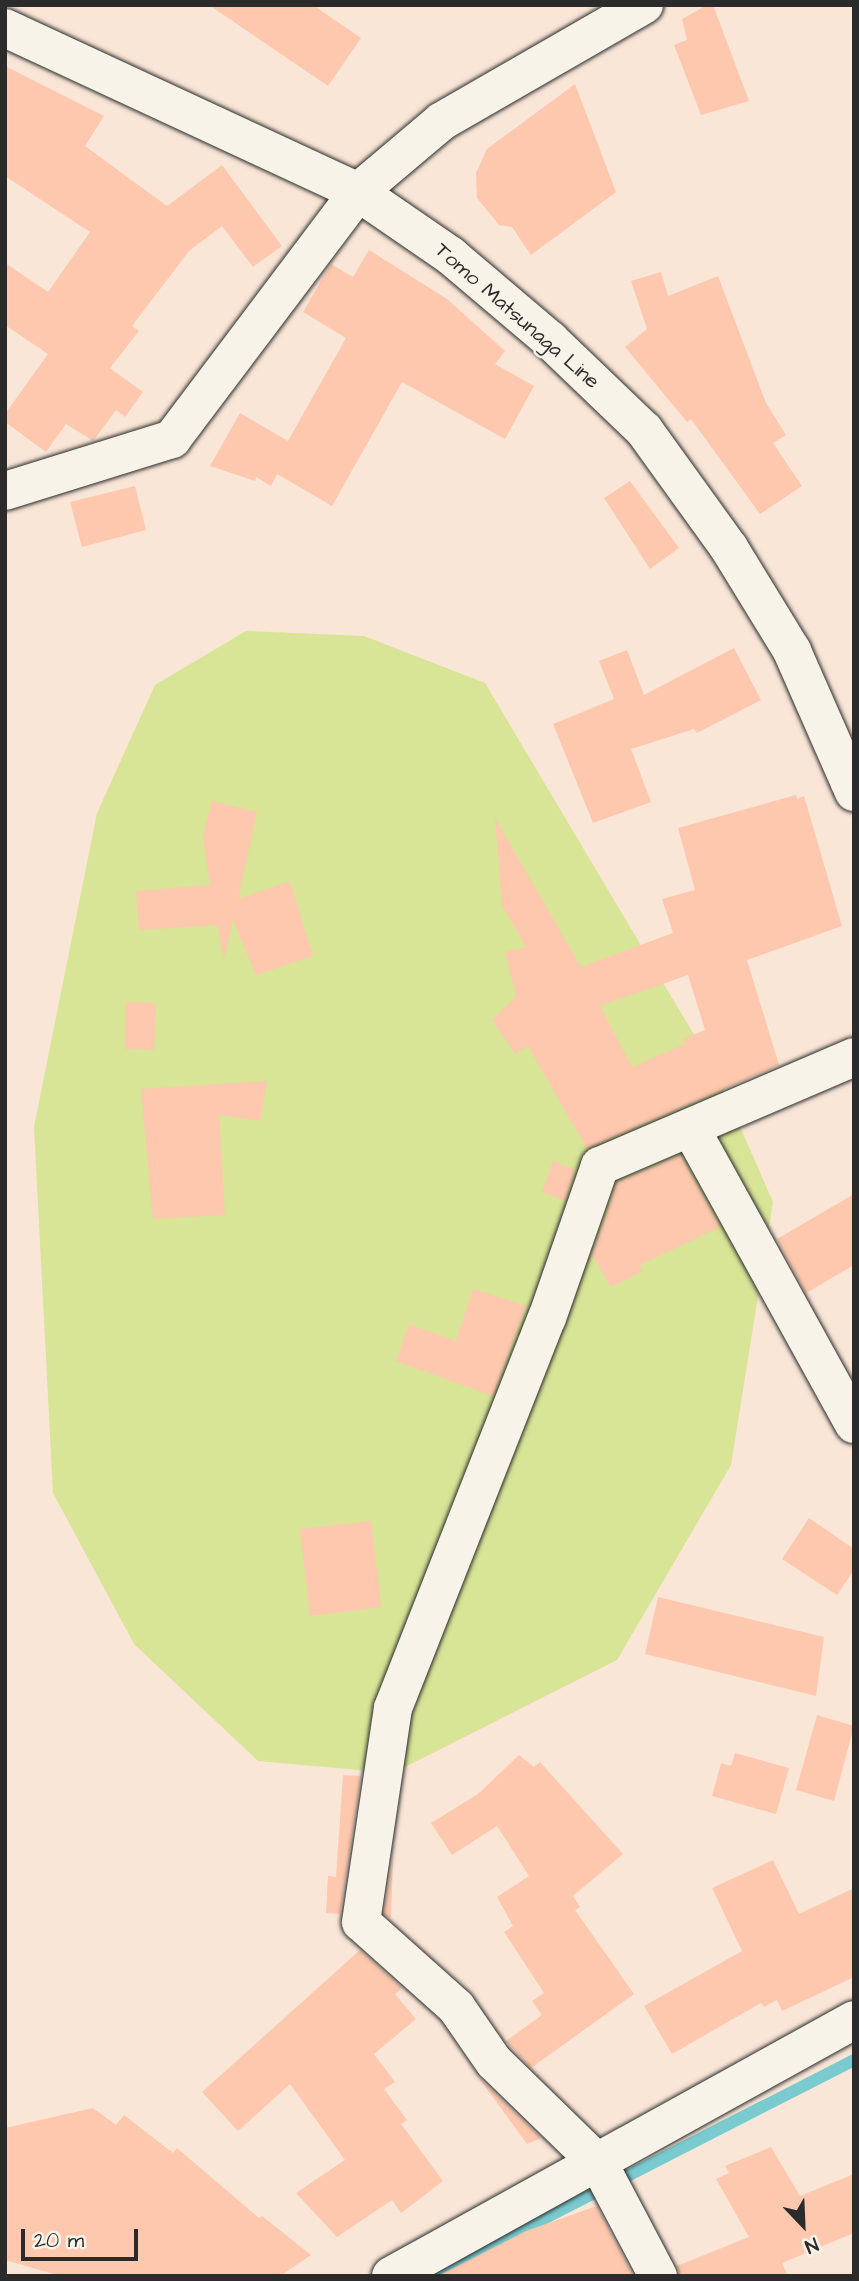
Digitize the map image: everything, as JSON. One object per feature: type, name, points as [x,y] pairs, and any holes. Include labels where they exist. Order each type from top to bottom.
[{"type":"street","points":[[5,491],[172,439],[358,192],[442,121],[643,5]]},
{"type":"street","name":"Tomo Matsunaga Line","points":[[5,28],[358,192],[451,256],[550,340],[644,430],[729,548],[792,651],[854,792]]},
{"type":"street","points":[[657,2276],[606,2178],[494,2062],[456,2007],[361,1922],[393,1708],[547,1318],[600,1166],[854,1057]]},
{"type":"street","points":[[691,1129],[854,1424]]},
{"type":"street","points":[[391,2276],[606,2178],[854,2020]]},
{"type":"green space","points":[[246,631],[364,636],[485,683],[715,1070],[773,1202],[731,1465],[617,1660],[393,1773],[258,1761],[134,1644],[53,1493],[34,1127],[97,813],[155,685]]},
{"type":"building","points":[[209,5],[313,5],[361,38],[328,86]]},
{"type":"building","points":[[707,5],[713,5],[749,101],[701,115],[674,45],[687,40],[682,19]]},
{"type":"building","points":[[5,66],[104,116],[85,146],[167,206],[222,165],[282,246],[253,267],[222,226],[189,251],[132,326],[139,331],[110,368],[143,392],[125,417],[116,410],[93,441],[66,424],[46,452],[5,422],[5,414],[48,354],[5,325],[5,263],[48,292],[90,232],[5,176]]},
{"type":"building","points":[[575,84],[616,192],[531,255],[512,227],[499,225],[477,198],[476,173],[487,149]]},
{"type":"building","points":[[369,250],[447,299],[505,351],[495,364],[534,386],[505,439],[402,382],[332,506],[277,474],[271,486],[256,477],[255,481],[210,466],[240,413],[288,441],[346,338],[303,312],[331,264],[353,277]]},
{"type":"building","points":[[661,272],[668,296],[718,276],[766,403],[786,435],[773,443],[802,486],[760,514],[691,419],[687,422],[625,347],[647,329],[631,281]]},
{"type":"building","points":[[630,481],[679,548],[650,569],[604,498]]},
{"type":"building","points":[[135,486],[146,530],[82,547],[70,502]]},
{"type":"building","points":[[734,648],[761,700],[697,733],[694,729],[631,749],[651,802],[593,823],[553,724],[614,699],[599,661],[627,650],[644,695]]},
{"type":"building","points":[[796,795],[797,799],[804,796],[842,926],[747,960],[779,1065],[587,1149],[528,1046],[515,1054],[492,1020],[516,996],[505,952],[526,947],[502,905],[495,818],[581,967],[673,933],[662,899],[695,890],[678,828]],"holes":[[[688,975],[705,1030],[683,1039],[685,1044],[632,1067],[600,1006]]]},
{"type":"building","points":[[212,801],[257,812],[238,899],[290,881],[313,956],[256,975],[233,920],[224,959],[217,925],[139,930],[136,891],[210,885],[203,836]]},
{"type":"building","points":[[126,1002],[156,1003],[154,1050],[125,1049]]},
{"type":"building","points":[[267,1081],[260,1121],[219,1115],[225,1215],[153,1219],[141,1089]]},
{"type":"building","points":[[681,1155],[720,1227],[640,1265],[643,1271],[611,1287],[592,1255],[617,1182]]},
{"type":"building","points":[[553,1161],[575,1170],[565,1201],[542,1192]]},
{"type":"building","points":[[854,1194],[854,1265],[806,1293],[777,1239]]},
{"type":"building","points":[[473,1289],[526,1306],[493,1396],[396,1361],[409,1324],[456,1341]]},
{"type":"building","points":[[809,1518],[854,1549],[854,1570],[837,1595],[782,1559]]},
{"type":"building","points":[[371,1521],[381,1607],[310,1616],[300,1529]]},
{"type":"building","points":[[658,1597],[824,1637],[816,1696],[645,1654]]},
{"type":"building","points":[[817,1715],[854,1726],[834,1801],[796,1790]]},
{"type":"building","points":[[735,1753],[789,1768],[776,1814],[712,1796],[721,1763],[731,1766]]},
{"type":"building","points":[[519,1755],[534,1767],[540,1762],[623,1854],[573,1896],[580,1907],[575,1910],[634,1994],[531,2068],[506,2041],[542,2015],[532,2001],[544,1993],[504,1932],[513,1926],[497,1897],[529,1876],[497,1826],[452,1855],[431,1823],[478,1794]]},
{"type":"building","points":[[343,1775],[361,1776],[340,1914],[326,1913],[328,1876],[336,1877]]},
{"type":"building","points":[[393,1858],[391,1917],[388,1917],[384,1914]]},
{"type":"building","points":[[773,1860],[799,1914],[854,1888],[854,1977],[782,2011],[777,2000],[764,2007],[761,2003],[672,2054],[644,2006],[742,1951],[712,1888]]},
{"type":"building","points":[[360,1950],[402,1988],[395,1994],[416,2019],[374,2054],[395,2082],[384,2089],[407,2120],[401,2124],[443,2181],[401,2213],[392,2200],[337,2237],[296,2193],[345,2160],[290,2084],[238,2131],[202,2092]]},
{"type":"building","points":[[479,2078],[541,2138],[527,2144]]},
{"type":"building","points":[[93,2108],[116,2125],[124,2115],[173,2153],[177,2148],[259,2218],[262,2216],[311,2255],[280,2276],[61,2276],[5,2260],[5,2128]]},
{"type":"building","points":[[771,2147],[800,2196],[854,2174],[854,2233],[782,2263],[788,2276],[680,2276],[677,2266],[749,2237],[716,2179],[729,2173],[725,2166]]},
{"type":"building","points":[[597,2206],[633,2276],[438,2276],[526,2231]]},
{"type":"waterway","points":[[432,2276],[854,2060]]}]
